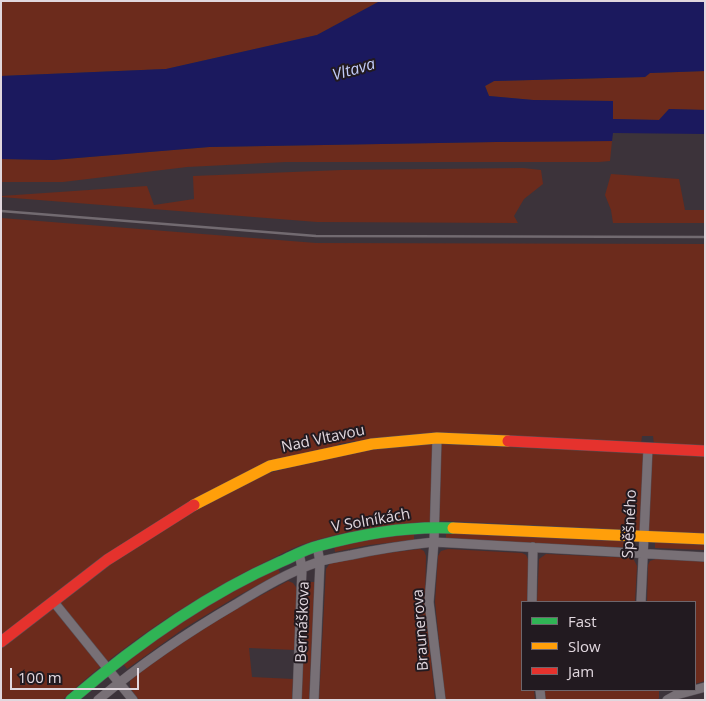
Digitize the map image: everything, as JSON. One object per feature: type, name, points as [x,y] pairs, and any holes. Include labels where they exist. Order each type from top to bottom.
[{"type":"street","name":"Nad Vltavou","points":[[1,642],[107,560],[193,504],[270,466],[372,444],[437,438],[705,451]]},
{"type":"street","name":"Braunerova","points":[[437,438],[434,542],[429,602],[441,700]]},
{"type":"street","name":"Spěšného","points":[[640,601],[648,448]]},
{"type":"street","name":"V Solníkách","points":[[70,700],[107,669],[161,629],[204,602],[257,572],[317,546],[398,529],[434,527],[705,540]]},
{"type":"street","name":"V Solníkách","points":[[98,700],[119,682],[214,617],[257,591],[302,568],[320,562],[401,545],[434,542],[705,557]]},
{"type":"street","name":"Bernáškova","points":[[314,700],[320,562],[317,546]]},
{"type":"street","points":[[532,601],[533,547]]},
{"type":"street","name":"Bernáškova","points":[[297,700],[302,568],[299,553]]},
{"type":"street","points":[[53,601],[133,700]]},
{"type":"street","points":[[667,700],[692,691]]},
{"type":"shaded area","points":[[1,1],[380,1],[317,35],[166,69],[1,76]]},
{"type":"shaded area","points":[[705,71],[705,110],[669,109],[659,120],[613,119],[613,101],[533,100],[489,96],[485,86],[494,81],[645,77],[650,73]]},
{"type":"shaded area","points":[[612,141],[610,161],[599,162],[286,162],[187,167],[63,182],[1,182],[1,159],[53,160],[209,147]]},
{"type":"shaded area","points":[[523,168],[541,170],[543,184],[524,199],[514,216],[518,223],[317,222],[1,197],[147,186],[154,205],[194,199],[193,176],[342,170]]},
{"type":"shaded area","points":[[611,174],[679,179],[685,210],[705,210],[705,223],[613,223],[611,210],[605,195]]},
{"type":"shaded area","points":[[1,218],[316,243],[705,244],[705,449],[665,447],[654,444],[653,436],[642,436],[641,444],[632,443],[630,446],[577,441],[574,443],[512,440],[489,436],[485,439],[455,438],[453,435],[422,434],[420,437],[360,443],[355,441],[338,444],[335,448],[279,463],[273,462],[254,469],[269,473],[321,459],[375,449],[424,443],[705,456],[705,534],[447,521],[391,525],[318,539],[249,570],[175,613],[105,663],[62,700],[1,700]]},
{"type":"shaded area","points":[[414,532],[414,540],[369,545],[335,552],[334,545]]},
{"type":"shaded area","points":[[446,532],[629,539],[628,548],[446,539]]},
{"type":"shaded area","points":[[655,540],[705,543],[705,550],[655,548]]},
{"type":"shaded area","points":[[420,549],[424,551],[426,556],[425,602],[435,700],[319,700],[326,569],[330,563]]},
{"type":"shaded area","points":[[448,549],[522,553],[526,555],[529,561],[527,601],[521,601],[521,691],[534,691],[535,700],[445,700],[435,602],[438,556],[441,551]]},
{"type":"shaded area","points":[[546,554],[633,558],[637,566],[635,601],[537,601],[539,559]]},
{"type":"shaded area","points":[[656,559],[705,561],[705,681],[696,684],[696,601],[647,601],[648,565],[650,561]]},
{"type":"shaded area","points":[[277,566],[280,573],[183,629],[127,669],[122,662],[179,622]]},
{"type":"shaded area","points":[[288,581],[293,583],[298,590],[295,650],[249,648],[252,677],[293,679],[292,700],[139,700],[130,687],[131,678],[209,623]]},
{"type":"shaded area","points":[[306,582],[315,582],[309,700],[301,700]]},
{"type":"shaded area","points":[[544,691],[659,691],[659,698],[657,700],[545,700]]},
{"type":"water","name":"Vltava","points":[[380,1],[705,1],[705,71],[650,73],[645,77],[494,81],[485,86],[489,96],[533,100],[613,101],[613,119],[659,120],[669,109],[705,110],[705,134],[613,133],[612,141],[209,147],[53,160],[1,159],[1,76],[166,69],[317,35]]},
{"type":"railway","points":[[1,211],[316,236],[705,237]]},
{"type":"traffic: fast","points":[[71,700],[119,660],[197,606],[251,575],[303,551],[334,542],[385,532],[419,528],[453,528]]},
{"type":"traffic: slow","points":[[194,505],[270,466],[372,444],[437,438],[508,441]]},
{"type":"traffic: slow","points":[[453,528],[705,539]]},
{"type":"traffic: jam","points":[[508,441],[705,451]]},
{"type":"traffic: jam","points":[[1,642],[107,560],[194,505]]}]
